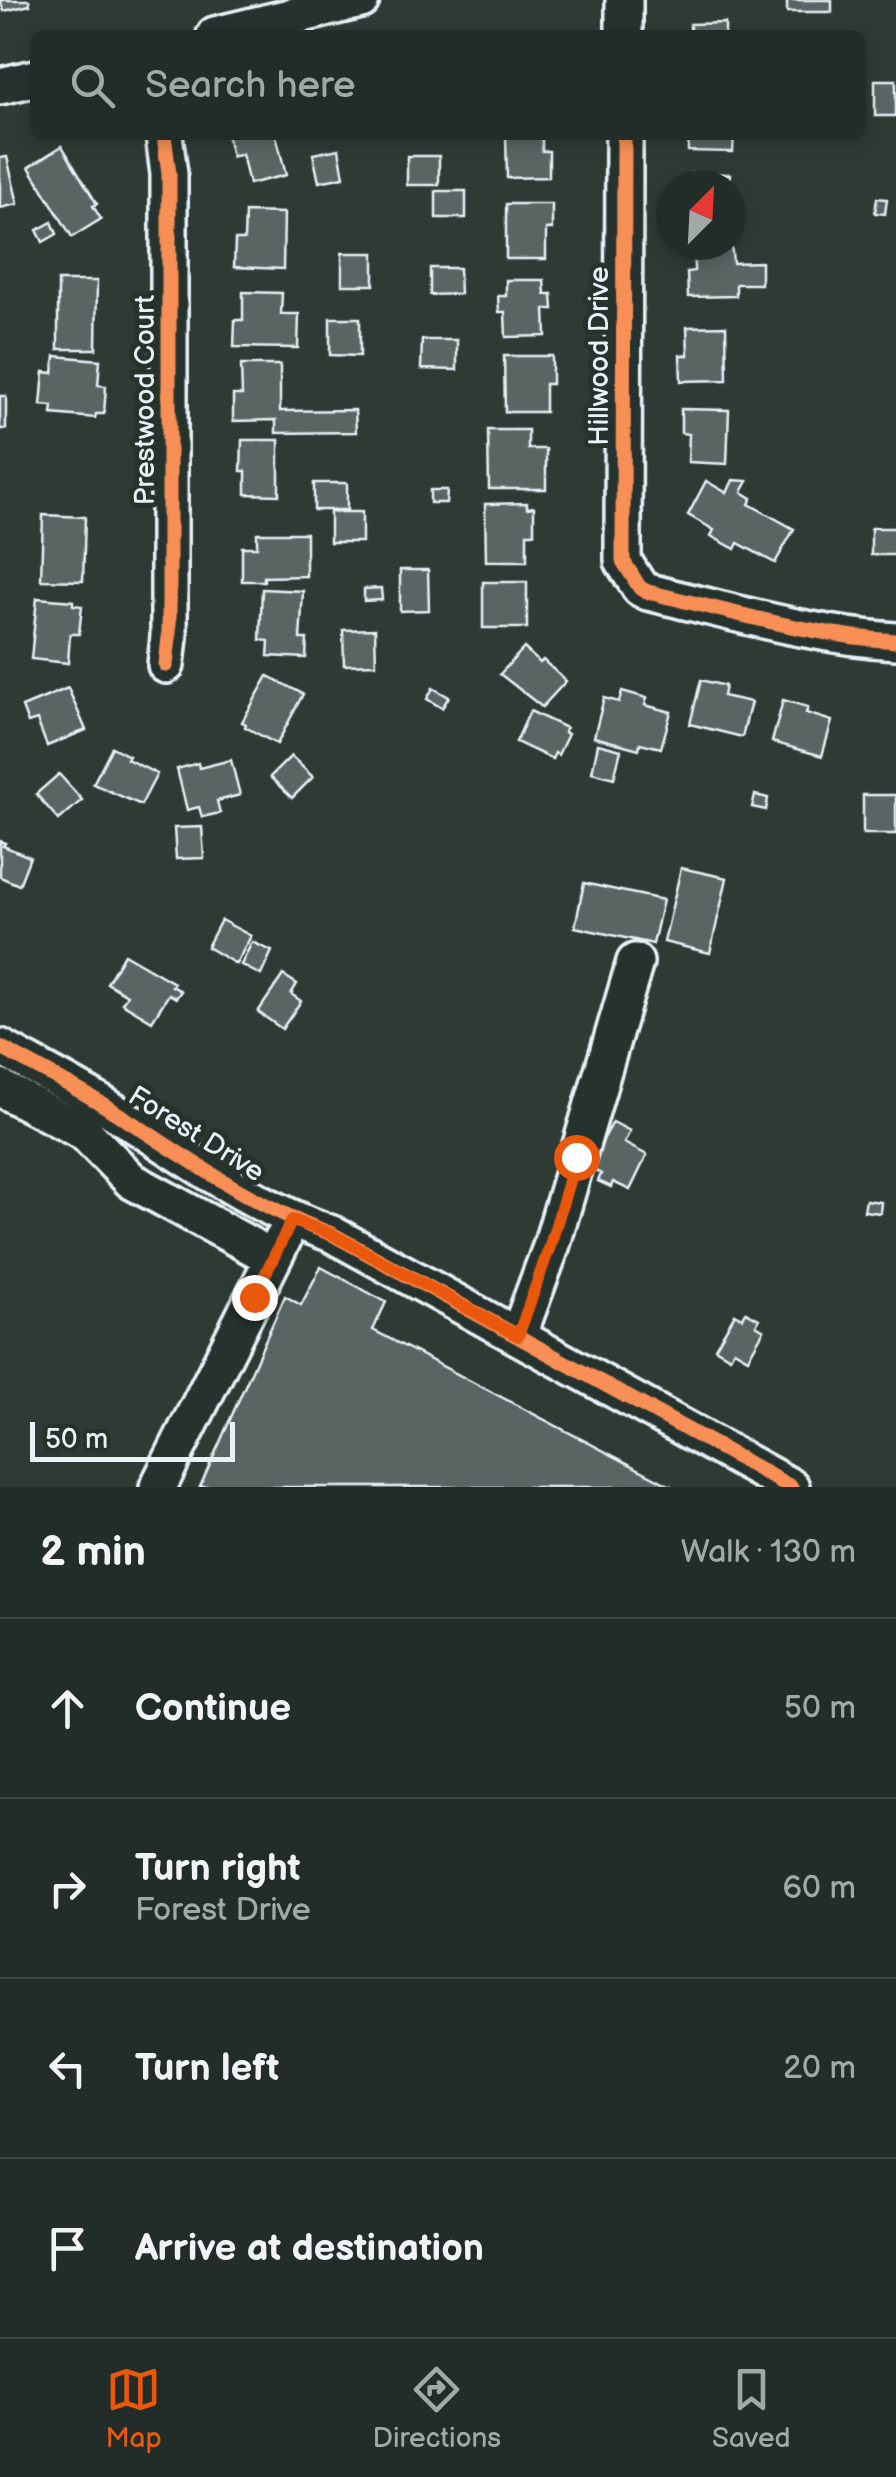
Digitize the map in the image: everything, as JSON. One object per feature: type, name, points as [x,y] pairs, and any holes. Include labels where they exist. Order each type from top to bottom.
[{"type":"street","points":[[236,30],[361,0]]},
{"type":"street","points":[[624,0],[624,30]]},
{"type":"street","points":[[0,86],[30,79]]},
{"type":"street","name":"Prestwood Court","points":[[165,140],[169,251],[170,637],[166,666]]},
{"type":"street","name":"Hillwood Drive","points":[[624,140],[622,542],[624,561],[632,576],[648,592],[791,626],[896,641]]},
{"type":"street","points":[[518,1336],[550,1246],[635,962]]},
{"type":"street","name":"Forest Drive","points":[[0,1047],[104,1105],[149,1137],[292,1220],[332,1234],[789,1487]]},
{"type":"street","points":[[0,1088],[84,1133],[132,1181],[273,1258]]},
{"type":"street","points":[[158,1487],[292,1220]]},
{"type":"building","points":[[0,0],[29,0],[30,5],[4,11]]},
{"type":"building","points":[[787,0],[832,0],[832,12],[787,12]]},
{"type":"building","points":[[725,23],[725,30],[690,30],[690,24]]},
{"type":"building","points":[[875,80],[896,80],[896,116],[875,116]]},
{"type":"building","points":[[228,140],[277,140],[286,175],[249,184],[242,154],[232,157]]},
{"type":"building","points":[[506,140],[542,140],[542,151],[549,151],[549,177],[507,178]]},
{"type":"building","points":[[688,140],[734,140],[733,152],[688,151]]},
{"type":"building","points":[[62,146],[97,204],[93,206],[101,219],[72,237],[29,167]]},
{"type":"building","points":[[339,149],[344,177],[319,182],[313,154]]},
{"type":"building","points":[[407,156],[439,156],[439,185],[407,185]]},
{"type":"building","points":[[7,157],[18,204],[0,208],[0,158]]},
{"type":"building","points":[[436,191],[466,191],[466,218],[436,218]]},
{"type":"building","points":[[877,198],[887,199],[885,214],[875,213]]},
{"type":"building","points":[[506,204],[552,204],[552,229],[546,229],[546,259],[506,259]]},
{"type":"building","points":[[245,212],[284,213],[283,269],[234,267],[235,240],[244,240]]},
{"type":"building","points":[[52,222],[57,234],[43,242],[37,230]]},
{"type":"building","points":[[342,253],[374,253],[374,285],[342,285]]},
{"type":"building","points":[[694,260],[761,262],[761,284],[736,284],[736,296],[688,297],[687,272],[694,271]]},
{"type":"building","points":[[430,268],[459,268],[460,294],[430,295]]},
{"type":"building","points":[[506,280],[544,280],[545,294],[552,294],[553,309],[545,309],[546,336],[506,337],[505,312],[499,312],[498,296],[506,296]]},
{"type":"building","points":[[58,281],[97,281],[96,349],[58,349]]},
{"type":"building","points":[[243,292],[282,293],[281,314],[299,314],[298,348],[234,347],[235,320],[243,320]]},
{"type":"building","points":[[330,318],[360,318],[360,356],[330,355]]},
{"type":"building","points":[[726,326],[727,380],[681,381],[680,355],[688,355],[687,327]]},
{"type":"building","points":[[422,340],[457,340],[457,370],[421,369]]},
{"type":"building","points":[[55,356],[100,360],[98,385],[106,386],[104,414],[96,414],[95,418],[52,414],[53,406],[41,405],[44,372],[53,373]]},
{"type":"building","points":[[504,356],[552,356],[552,384],[545,384],[545,412],[505,412]]},
{"type":"building","points":[[241,365],[280,365],[280,411],[355,410],[356,432],[276,433],[276,420],[233,421],[233,395],[242,395]]},
{"type":"building","points":[[0,396],[6,396],[6,429],[0,429]]},
{"type":"building","points":[[681,409],[729,410],[727,464],[688,462],[689,434],[681,433]]},
{"type":"building","points":[[488,430],[528,430],[528,449],[546,449],[546,489],[489,489]]},
{"type":"building","points":[[242,440],[279,440],[279,495],[246,494],[246,471],[241,471]]},
{"type":"building","points":[[733,480],[748,481],[742,492],[752,498],[749,504],[794,529],[775,563],[738,543],[735,549],[711,536],[714,530],[688,515],[706,481],[727,493]]},
{"type":"building","points":[[314,483],[347,483],[347,510],[314,510]]},
{"type":"building","points":[[430,490],[447,490],[446,503],[430,503]]},
{"type":"building","points":[[527,503],[527,508],[534,507],[534,533],[527,533],[527,561],[486,561],[485,504]]},
{"type":"building","points":[[330,512],[362,512],[362,542],[330,542]]},
{"type":"building","points":[[43,515],[85,517],[83,581],[41,580]]},
{"type":"building","points":[[871,528],[896,528],[896,555],[871,555]]},
{"type":"building","points":[[257,533],[306,533],[306,576],[242,581],[242,547],[257,547]]},
{"type":"building","points":[[400,570],[428,570],[429,610],[400,611]]},
{"type":"building","points":[[483,582],[527,582],[527,628],[483,628]]},
{"type":"building","points":[[381,588],[382,600],[364,601],[364,589]]},
{"type":"building","points":[[262,589],[303,591],[300,639],[307,639],[306,658],[268,656],[269,641],[260,640]]},
{"type":"building","points":[[37,598],[73,601],[73,605],[82,606],[79,634],[70,634],[68,663],[31,659]]},
{"type":"building","points":[[375,629],[376,664],[344,665],[343,630]]},
{"type":"building","points":[[524,648],[566,681],[542,707],[500,674]]},
{"type":"building","points":[[268,676],[303,694],[277,744],[242,722]]},
{"type":"building","points":[[701,680],[725,686],[723,696],[751,702],[742,737],[690,724]]},
{"type":"building","points":[[68,688],[86,730],[47,746],[37,720],[28,723],[22,707]]},
{"type":"building","points":[[433,688],[449,697],[442,708],[427,699]]},
{"type":"building","points":[[622,691],[647,698],[645,705],[671,712],[661,748],[640,743],[639,749],[594,737],[604,698],[619,702]]},
{"type":"building","points":[[783,700],[808,707],[806,713],[832,721],[822,756],[772,742]]},
{"type":"building","points":[[530,711],[566,728],[564,732],[568,734],[552,759],[516,742]]},
{"type":"building","points":[[598,744],[621,750],[614,778],[592,772]]},
{"type":"building","points":[[112,747],[157,774],[141,805],[93,784]]},
{"type":"building","points":[[291,756],[313,777],[292,798],[270,777]]},
{"type":"building","points":[[231,760],[240,795],[217,801],[220,813],[202,817],[199,807],[187,810],[177,769]]},
{"type":"building","points":[[59,774],[82,800],[59,820],[36,794]]},
{"type":"building","points":[[755,795],[768,798],[766,810],[752,807]]},
{"type":"building","points":[[863,795],[896,795],[896,834],[863,834]]},
{"type":"building","points":[[202,827],[204,858],[176,859],[174,828]]},
{"type":"building","points":[[0,841],[30,857],[19,885],[0,877]]},
{"type":"building","points":[[681,868],[727,878],[710,953],[664,942]]},
{"type":"building","points":[[584,883],[663,900],[653,944],[575,927]]},
{"type":"building","points":[[221,920],[251,936],[236,964],[207,947]]},
{"type":"building","points":[[252,942],[272,951],[261,975],[241,965]]},
{"type":"building","points":[[124,954],[181,991],[176,998],[169,994],[152,1021],[122,1003],[127,995],[107,983]]},
{"type":"building","points":[[283,975],[297,984],[291,994],[301,1001],[282,1029],[258,1012]]},
{"type":"building","points":[[613,1122],[630,1131],[624,1143],[647,1155],[630,1190],[613,1182],[611,1187],[598,1181],[601,1174],[588,1167]]},
{"type":"building","points":[[866,1200],[881,1202],[880,1213],[864,1211]]},
{"type":"building","points":[[321,1267],[386,1302],[373,1330],[673,1487],[200,1487],[285,1296],[301,1305]]},
{"type":"building","points":[[746,1312],[759,1319],[756,1325],[764,1330],[748,1358],[734,1350],[730,1357],[715,1348],[735,1314],[743,1318]]},
{"type":"cycle path","points":[[165,140],[169,174],[166,665]]},
{"type":"cycle path","points":[[624,140],[623,561],[640,588],[648,592],[802,628],[896,641]]},
{"type":"cycle path","points":[[0,1047],[102,1104],[242,1192],[332,1234],[791,1487]]},
{"type":"route","points":[[254,1297],[292,1220],[332,1234],[518,1336],[576,1157]]}]
